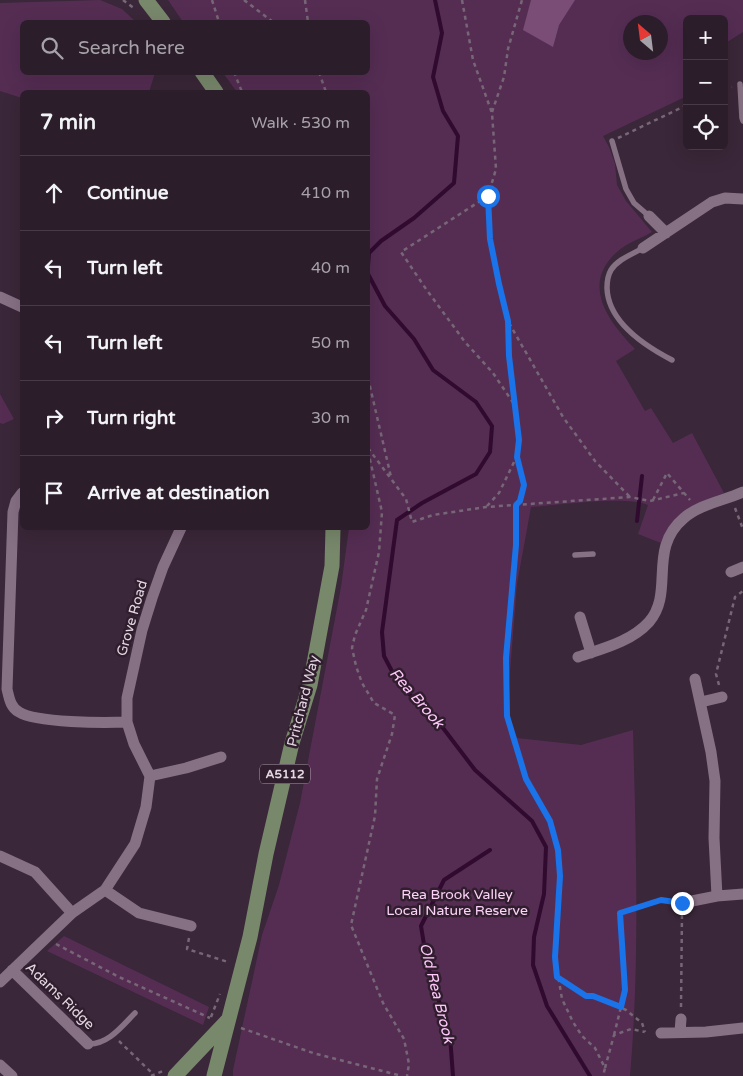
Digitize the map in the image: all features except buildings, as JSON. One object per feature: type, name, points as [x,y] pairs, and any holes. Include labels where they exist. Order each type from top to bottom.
[{"type":"main road","points":[[145,2],[161,20]]},
{"type":"main road","points":[[204,75],[215,90]]},
{"type":"main road","name":"Pritchard Way","points":[[214,1076],[234,1023],[266,854],[290,752],[310,684],[332,566],[333,530]]},
{"type":"main road","name":"Pritchard Way","points":[[175,1076],[234,1023]]},
{"type":"street","points":[[643,248],[712,202],[724,198],[743,199]]},
{"type":"street","points":[[649,216],[666,233]]},
{"type":"street","points":[[0,297],[20,306]]},
{"type":"street","points":[[578,657],[611,646],[637,632],[652,618],[661,598],[663,552],[677,525],[684,517],[697,508],[743,492]]},
{"type":"street","points":[[20,496],[16,501],[12,520],[7,688],[9,701],[17,712],[29,717],[85,722],[127,722]]},
{"type":"street","name":"Grove Road","points":[[150,776],[134,744],[127,722],[127,698],[142,630],[163,567],[180,530]]},
{"type":"street","points":[[731,572],[743,567]]},
{"type":"street","points":[[580,617],[591,653]]},
{"type":"street","points":[[695,679],[711,752],[714,781],[717,896]]},
{"type":"street","points":[[701,702],[722,696]]},
{"type":"street","points":[[191,926],[139,913],[105,890],[135,844],[146,807],[150,776],[186,768],[221,756]]},
{"type":"street","points":[[0,856],[35,872],[72,913]]},
{"type":"street","name":"Adams Ridge","points":[[0,981],[72,913],[105,890]]},
{"type":"street","points":[[682,903],[717,896],[743,894]]},
{"type":"street","name":"Adams Ridge","points":[[12,970],[88,1044]]},
{"type":"street","points":[[680,1032],[681,1019]]},
{"type":"street","points":[[661,1033],[706,1032],[743,1028]]},
{"type":"street","points":[[0,1066],[12,1076]]},
{"type":"lane","points":[[740,84],[743,121]]},
{"type":"lane","points":[[612,140],[626,189],[634,203],[649,216]]},
{"type":"lane","points":[[643,248],[618,262],[612,270],[607,280],[611,306],[619,320],[630,332],[657,352],[672,360]]},
{"type":"lane","points":[[575,555],[593,554]]},
{"type":"lane","points":[[88,1044],[96,1044],[107,1040],[135,1013]]},
{"type":"path","points":[[212,0],[218,20]]},
{"type":"path","points":[[244,0],[271,20]]},
{"type":"path","points":[[305,0],[308,20]]},
{"type":"path","points":[[462,0],[473,60],[492,113],[496,169],[488,196],[490,239],[508,321],[509,356],[519,440],[517,457],[499,493],[486,507]]},
{"type":"path","points":[[492,113],[504,77],[508,49],[522,0]]},
{"type":"path","points":[[235,75],[241,90]]},
{"type":"path","points":[[320,75],[325,90]]},
{"type":"path","points":[[612,140],[683,107]]},
{"type":"path","points":[[488,196],[401,252],[465,342],[493,373],[515,405]]},
{"type":"path","points":[[508,321],[563,417],[595,461],[630,497]]},
{"type":"path","points":[[370,387],[391,478]]},
{"type":"path","points":[[370,452],[406,499],[412,522],[433,515],[486,507],[630,497],[652,500],[684,494],[667,473],[652,500]]},
{"type":"path","points":[[517,457],[524,485],[520,501],[516,505],[516,545],[506,658],[507,716],[526,779],[550,821],[558,850],[560,876],[555,957],[562,999],[573,1022],[582,1036],[595,1048],[605,1068]]},
{"type":"path","points":[[370,459],[382,512],[380,552],[366,610],[352,648],[362,683],[374,702],[394,715],[392,734],[377,779],[375,816],[351,925],[383,1003],[404,1039],[409,1064],[407,1076]]},
{"type":"path","points":[[732,497],[743,529]]},
{"type":"path","points":[[722,696],[716,674],[735,597],[743,591]]},
{"type":"path","points":[[603,1076],[625,990],[620,913],[661,900],[682,903],[681,1019]]},
{"type":"path","points":[[191,926],[187,949],[228,962]]},
{"type":"path","points":[[47,936],[52,941],[119,977],[210,1018]]},
{"type":"path","points":[[557,977],[586,996],[593,996],[621,1007],[642,1023],[645,1032]]},
{"type":"path","points":[[234,1023],[313,1053],[402,1076]]},
{"type":"path","points":[[614,1035],[631,1029],[661,1033]]},
{"type":"path","points":[[113,1034],[154,1075]]},
{"type":"green space","points":[[100,0],[122,9],[134,20],[20,20],[20,75],[154,75],[150,90],[20,90],[20,97],[0,91],[0,3]]},
{"type":"green space","name":"Rea Brook Valley Local Nature Reserve","points":[[168,0],[743,0],[743,32],[728,41],[728,15],[683,15],[683,98],[603,136],[615,164],[617,185],[626,201],[652,232],[618,251],[607,264],[601,276],[602,302],[616,327],[635,349],[616,361],[645,411],[651,408],[673,443],[692,433],[724,493],[701,502],[661,543],[638,534],[648,505],[638,502],[609,501],[531,507],[517,584],[507,709],[517,738],[581,745],[633,730],[636,946],[630,1076],[233,1076],[262,935],[279,885],[300,803],[341,587],[349,530],[370,530],[370,90],[236,90],[224,75],[370,75],[370,20],[182,20]]},
{"type":"green space","points":[[0,394],[14,419],[3,424],[0,423]]},
{"type":"green space","points":[[64,936],[209,1007],[203,1025],[47,951]]},
{"type":"shaded area","points":[[531,0],[575,0],[559,25],[553,47],[523,30]]},
{"type":"waterway","name":"Rea Brook","points":[[370,252],[381,241],[414,218],[454,183],[458,136],[443,111],[433,77],[442,33],[435,0]]},
{"type":"waterway","name":"Rea Brook","points":[[370,278],[385,306],[414,339],[433,370],[476,402],[492,426],[490,452],[476,474],[422,503],[397,520],[382,632],[384,656],[395,677],[417,703],[443,728],[475,770],[532,821],[546,847],[544,894],[534,937],[533,965],[547,1006],[590,1076]]},
{"type":"waterway","points":[[637,521],[642,476]]},
{"type":"waterway","name":"Old Rea Brook","points":[[453,1076],[450,1036],[427,963],[421,926],[444,880],[490,850]]},
{"type":"route","points":[[488,196],[490,239],[508,321],[509,356],[519,440],[517,457],[524,485],[520,501],[516,505],[516,545],[506,658],[507,716],[526,779],[550,821],[558,850],[560,876],[555,957],[557,977],[586,996],[593,996],[621,1007],[625,990],[620,913],[661,900],[682,903]]}]
